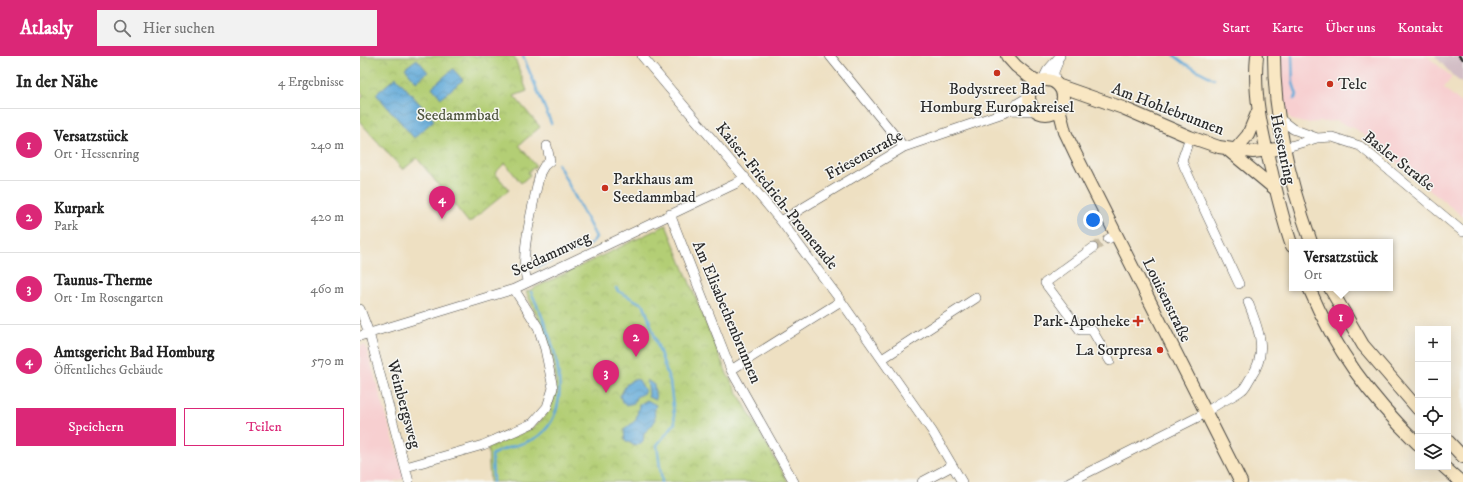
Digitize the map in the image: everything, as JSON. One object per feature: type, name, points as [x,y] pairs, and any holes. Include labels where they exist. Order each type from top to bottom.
[{"type":"street","name":"Kaiser-Friedrich-Promenade","points":[[642,56],[781,221],[841,301],[932,431],[962,482]]},
{"type":"street","points":[[830,56],[904,147]]},
{"type":"street","points":[[1007,56],[1016,66],[1053,89]]},
{"type":"street","points":[[1053,89],[1054,72],[1060,56]]},
{"type":"street","name":"Hessenring","points":[[1258,56],[1256,81],[1258,108],[1275,189],[1290,239]]},
{"type":"street","name":"Hessenring","points":[[1274,56],[1275,86],[1284,148],[1303,221],[1310,239]]},
{"type":"street","points":[[1016,66],[1028,95],[1029,102],[1039,112]]},
{"type":"street","points":[[1028,95],[1053,89]]},
{"type":"street","name":"Am Hohlebrunnen","points":[[1039,112],[1049,114],[1053,89],[1087,96],[1123,108],[1190,137],[1231,150],[1252,152],[1284,148]]},
{"type":"street","name":"Louisenstraße","points":[[1053,89],[1065,132],[1112,237],[1241,482]]},
{"type":"street","name":"Friesenstraße","points":[[1012,110],[1028,95]]},
{"type":"street","points":[[1258,108],[1248,135],[1231,150],[1275,189]]},
{"type":"street","name":"Friesenstraße","points":[[781,221],[904,147],[1012,110],[1039,112]]},
{"type":"street","name":"Louisenstraße","points":[[1039,112],[1065,132]]},
{"type":"street","name":"Hessenring","points":[[1280,119],[1293,129],[1316,138]]},
{"type":"street","points":[[1190,137],[1182,160],[1184,166],[1239,284]]},
{"type":"street","name":"Basler Straße","points":[[1284,148],[1316,138],[1332,137],[1360,146],[1463,232]]},
{"type":"street","points":[[528,282],[525,276],[527,240],[540,173],[544,166],[550,161],[547,146]]},
{"type":"street","name":"Seedammweg","points":[[360,336],[514,289],[735,184],[745,177]]},
{"type":"street","name":"Am Elisabethenbrunnen","points":[[670,214],[731,370],[794,482]]},
{"type":"street","points":[[1094,248],[1045,283],[1080,330],[1092,330],[1110,361]]},
{"type":"street","points":[[406,467],[483,445],[533,424],[547,407],[553,388],[545,349],[538,327],[514,289]]},
{"type":"street","points":[[1314,291],[1344,357],[1381,406],[1415,441]]},
{"type":"street","points":[[1332,291],[1363,345],[1415,406]]},
{"type":"street","points":[[882,360],[976,298]]},
{"type":"street","points":[[731,370],[841,301]]},
{"type":"street","points":[[1069,482],[1206,413],[1216,403],[1243,390],[1259,366],[1260,339],[1248,302]]},
{"type":"street","name":"Weinbergsweg","points":[[360,309],[369,333],[406,467],[408,482]]},
{"type":"street","points":[[1451,444],[1463,457]]},
{"type":"street","points":[[922,482],[952,466]]},
{"type":"street","points":[[1447,470],[1461,482]]},
{"type":"shaded area","points":[[1279,56],[1427,56],[1452,77],[1444,88],[1463,104],[1463,217],[1356,129],[1336,121],[1304,123],[1292,120],[1286,113],[1280,99]]},
{"type":"shaded area","points":[[1435,56],[1463,56],[1463,84],[1454,77]]},
{"type":"shaded area","points":[[365,344],[405,478],[392,482],[360,482],[360,346]]},
{"type":"green space","name":"Seedammbad","points":[[360,56],[514,56],[527,91],[514,96],[540,127],[519,145],[536,166],[528,172],[530,175],[521,183],[505,163],[495,173],[509,190],[469,223],[417,158],[403,170],[360,122],[360,99],[364,96],[360,91]]},
{"type":"green space","points":[[666,225],[727,374],[788,482],[490,482],[488,447],[520,434],[536,425],[548,411],[554,396],[555,378],[553,360],[540,324],[526,292]]},
{"type":"water","points":[[417,59],[428,72],[416,82],[405,68]]},
{"type":"water","points":[[453,69],[463,80],[441,98],[432,87]]},
{"type":"water","points":[[396,77],[434,120],[414,138],[376,94]]},
{"type":"water","points":[[633,379],[639,380],[645,391],[643,394],[636,397],[634,403],[627,405],[622,402],[620,396],[626,385]]},
{"type":"water","points":[[647,380],[654,385],[656,400],[648,397]]},
{"type":"water","points":[[647,400],[656,405],[655,419],[653,424],[644,433],[643,442],[635,446],[625,440],[624,430],[636,420],[639,405]]},
{"type":"waterway","points":[[523,56],[551,123]]},
{"type":"waterway","points":[[1175,56],[1187,65],[1214,79]]},
{"type":"waterway","points":[[1292,56],[1293,83],[1297,95],[1294,99]]},
{"type":"waterway","points":[[537,267],[591,244],[596,237],[558,164]]},
{"type":"waterway","points":[[616,288],[618,291],[644,305],[670,382],[675,423],[657,445],[662,482]]},
{"type":"waterway","points":[[493,482],[492,455],[503,449],[529,441],[540,435],[552,421],[558,404],[559,385],[557,365],[546,326],[531,292]]},
{"type":"tunnel","points":[[1093,248],[1108,239]]},
{"type":"railway","points":[[1459,56],[1463,59]]},
{"type":"place","name":"Bodystreet Bad Homburg Europakreisel","points":[[997,73]]},
{"type":"place","name":"Telc","points":[[1330,84]]},
{"type":"place","name":"Parkhaus am Seedammbad","points":[[605,188]]},
{"type":"place","name":"Amtsgericht Bad Homburg","points":[[442,219]]},
{"type":"place","name":"Park-Apotheke","points":[[1138,321]]},
{"type":"place","name":"Versatzstück","points":[[1341,337]]},
{"type":"place","name":"La Sorpresa","points":[[1160,350]]},
{"type":"place","name":"Kurpark","points":[[636,357]]},
{"type":"place","name":"Taunus-Therme","points":[[606,393]]}]
